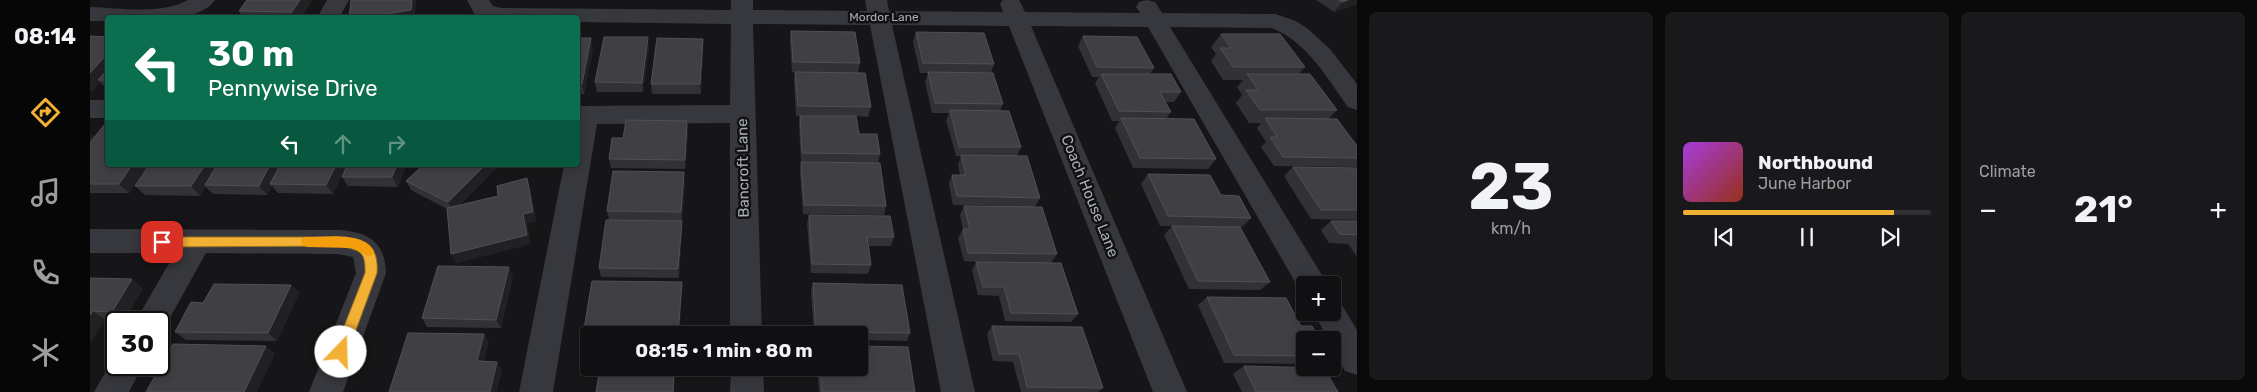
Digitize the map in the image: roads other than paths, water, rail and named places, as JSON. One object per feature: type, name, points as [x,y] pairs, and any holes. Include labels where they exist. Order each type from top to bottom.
[{"type":"street","points":[[330,15],[338,0]]},
{"type":"street","points":[[90,14],[168,13],[198,4]]},
{"type":"street","name":"Mordor Lane","points":[[479,4],[489,14],[498,15],[608,8],[1149,9],[1262,20],[1288,25],[1310,43],[1357,101]]},
{"type":"street","name":"Bancroft Lane","points":[[742,8],[746,326]]},
{"type":"street","points":[[877,8],[958,392]]},
{"type":"street","name":"Coach House Lane","points":[[1014,9],[1170,392]]},
{"type":"street","points":[[1149,9],[1307,276]]},
{"type":"street","points":[[90,109],[105,109]]},
{"type":"street","points":[[580,135],[582,115],[742,114]]},
{"type":"street","points":[[536,392],[576,167]]},
{"type":"street","points":[[90,241],[197,243],[338,242],[362,246],[368,251],[372,263],[371,273],[326,392]]},
{"type":"street","points":[[157,311],[197,243]]},
{"type":"street","points":[[1334,321],[1357,360]]},
{"type":"street","points":[[111,392],[120,376]]},
{"type":"street","points":[[747,376],[747,392]]}]
